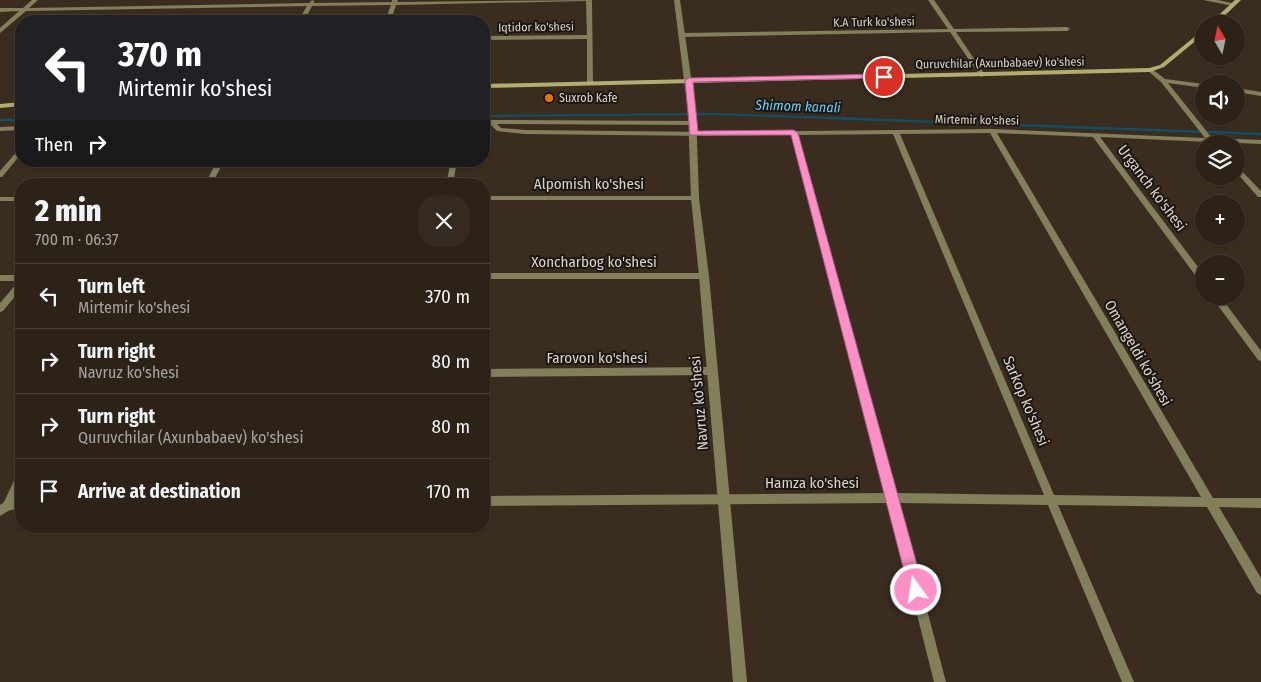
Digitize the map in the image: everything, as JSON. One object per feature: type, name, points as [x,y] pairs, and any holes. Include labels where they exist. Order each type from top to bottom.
[{"type":"main road","points":[[1222,15],[1236,2]]},
{"type":"main road","name":"Quruvchilar (Axunbabaev) ko'shesi","points":[[490,86],[1150,70],[1162,66],[1195,38]]},
{"type":"main road","points":[[0,106],[15,105]]},
{"type":"street","points":[[17,15],[35,0]]},
{"type":"street","points":[[223,6],[228,0]]},
{"type":"street","points":[[0,10],[223,6],[312,2],[587,0],[590,83]]},
{"type":"street","name":"Navruz ko'shesi","points":[[677,0],[693,122],[695,198],[704,276],[740,682]]},
{"type":"street","points":[[931,0],[982,75]]},
{"type":"street","points":[[1206,0],[1236,2]]},
{"type":"street","points":[[304,15],[312,2]]},
{"type":"street","points":[[390,15],[395,2]]},
{"type":"street","points":[[0,30],[15,17]]},
{"type":"street","name":"K.A Turk ko'shesi","points":[[681,35],[1067,29]]},
{"type":"street","name":"Iqtidor ko'shesi","points":[[490,38],[589,37]]},
{"type":"street","points":[[1150,70],[1163,81],[1206,135]]},
{"type":"street","points":[[1163,81],[1195,85]]},
{"type":"street","points":[[1245,91],[1261,94]]},
{"type":"street","points":[[492,122],[499,130],[506,132],[693,122]]},
{"type":"street","name":"Mirtemir ko'shesi","points":[[492,122],[693,122],[794,133],[992,131],[1195,141]]},
{"type":"street","points":[[0,129],[15,128]]},
{"type":"street","name":"Sarkop ko'shesi","points":[[895,131],[1128,682]]},
{"type":"street","name":"Omangeldi ko'shesi","points":[[992,131],[1261,589]]},
{"type":"street","points":[[794,133],[893,498],[940,682]]},
{"type":"street","name":"Urganch ko'shesi","points":[[1095,136],[1195,269]]},
{"type":"street","name":"Mirtemir ko'shesi","points":[[1245,142],[1261,142]]},
{"type":"street","points":[[0,175],[15,157]]},
{"type":"street","points":[[211,178],[218,167]]},
{"type":"street","points":[[1245,178],[1261,195]]},
{"type":"street","name":"Alpomish ko'shesi","points":[[490,198],[695,198]]},
{"type":"street","points":[[0,199],[15,199]]},
{"type":"street","name":"Xoncharbog ko'shesi","points":[[490,276],[704,276]]},
{"type":"street","points":[[0,278],[15,278]]},
{"type":"street","points":[[0,309],[15,291]]},
{"type":"street","points":[[1222,305],[1261,358]]},
{"type":"street","name":"Farovon ko'shesi","points":[[490,373],[711,371]]},
{"type":"street","points":[[4,508],[15,488]]},
{"type":"street","name":"Hamza ko'shesi","points":[[490,501],[893,498],[1261,503]]},
{"type":"waterway","name":"Shimom kanali","points":[[490,116],[715,114],[864,119]]},
{"type":"waterway","name":"Shimom kanali","points":[[830,118],[1261,134]]},
{"type":"waterway","name":"Shimom kanali","points":[[0,120],[15,120]]},
{"type":"place","name":"Suxrob Kafe","points":[[549,98]]},
{"type":"route","points":[[884,77],[689,80],[694,134],[724,132],[794,133],[893,498],[916,590]]}]
